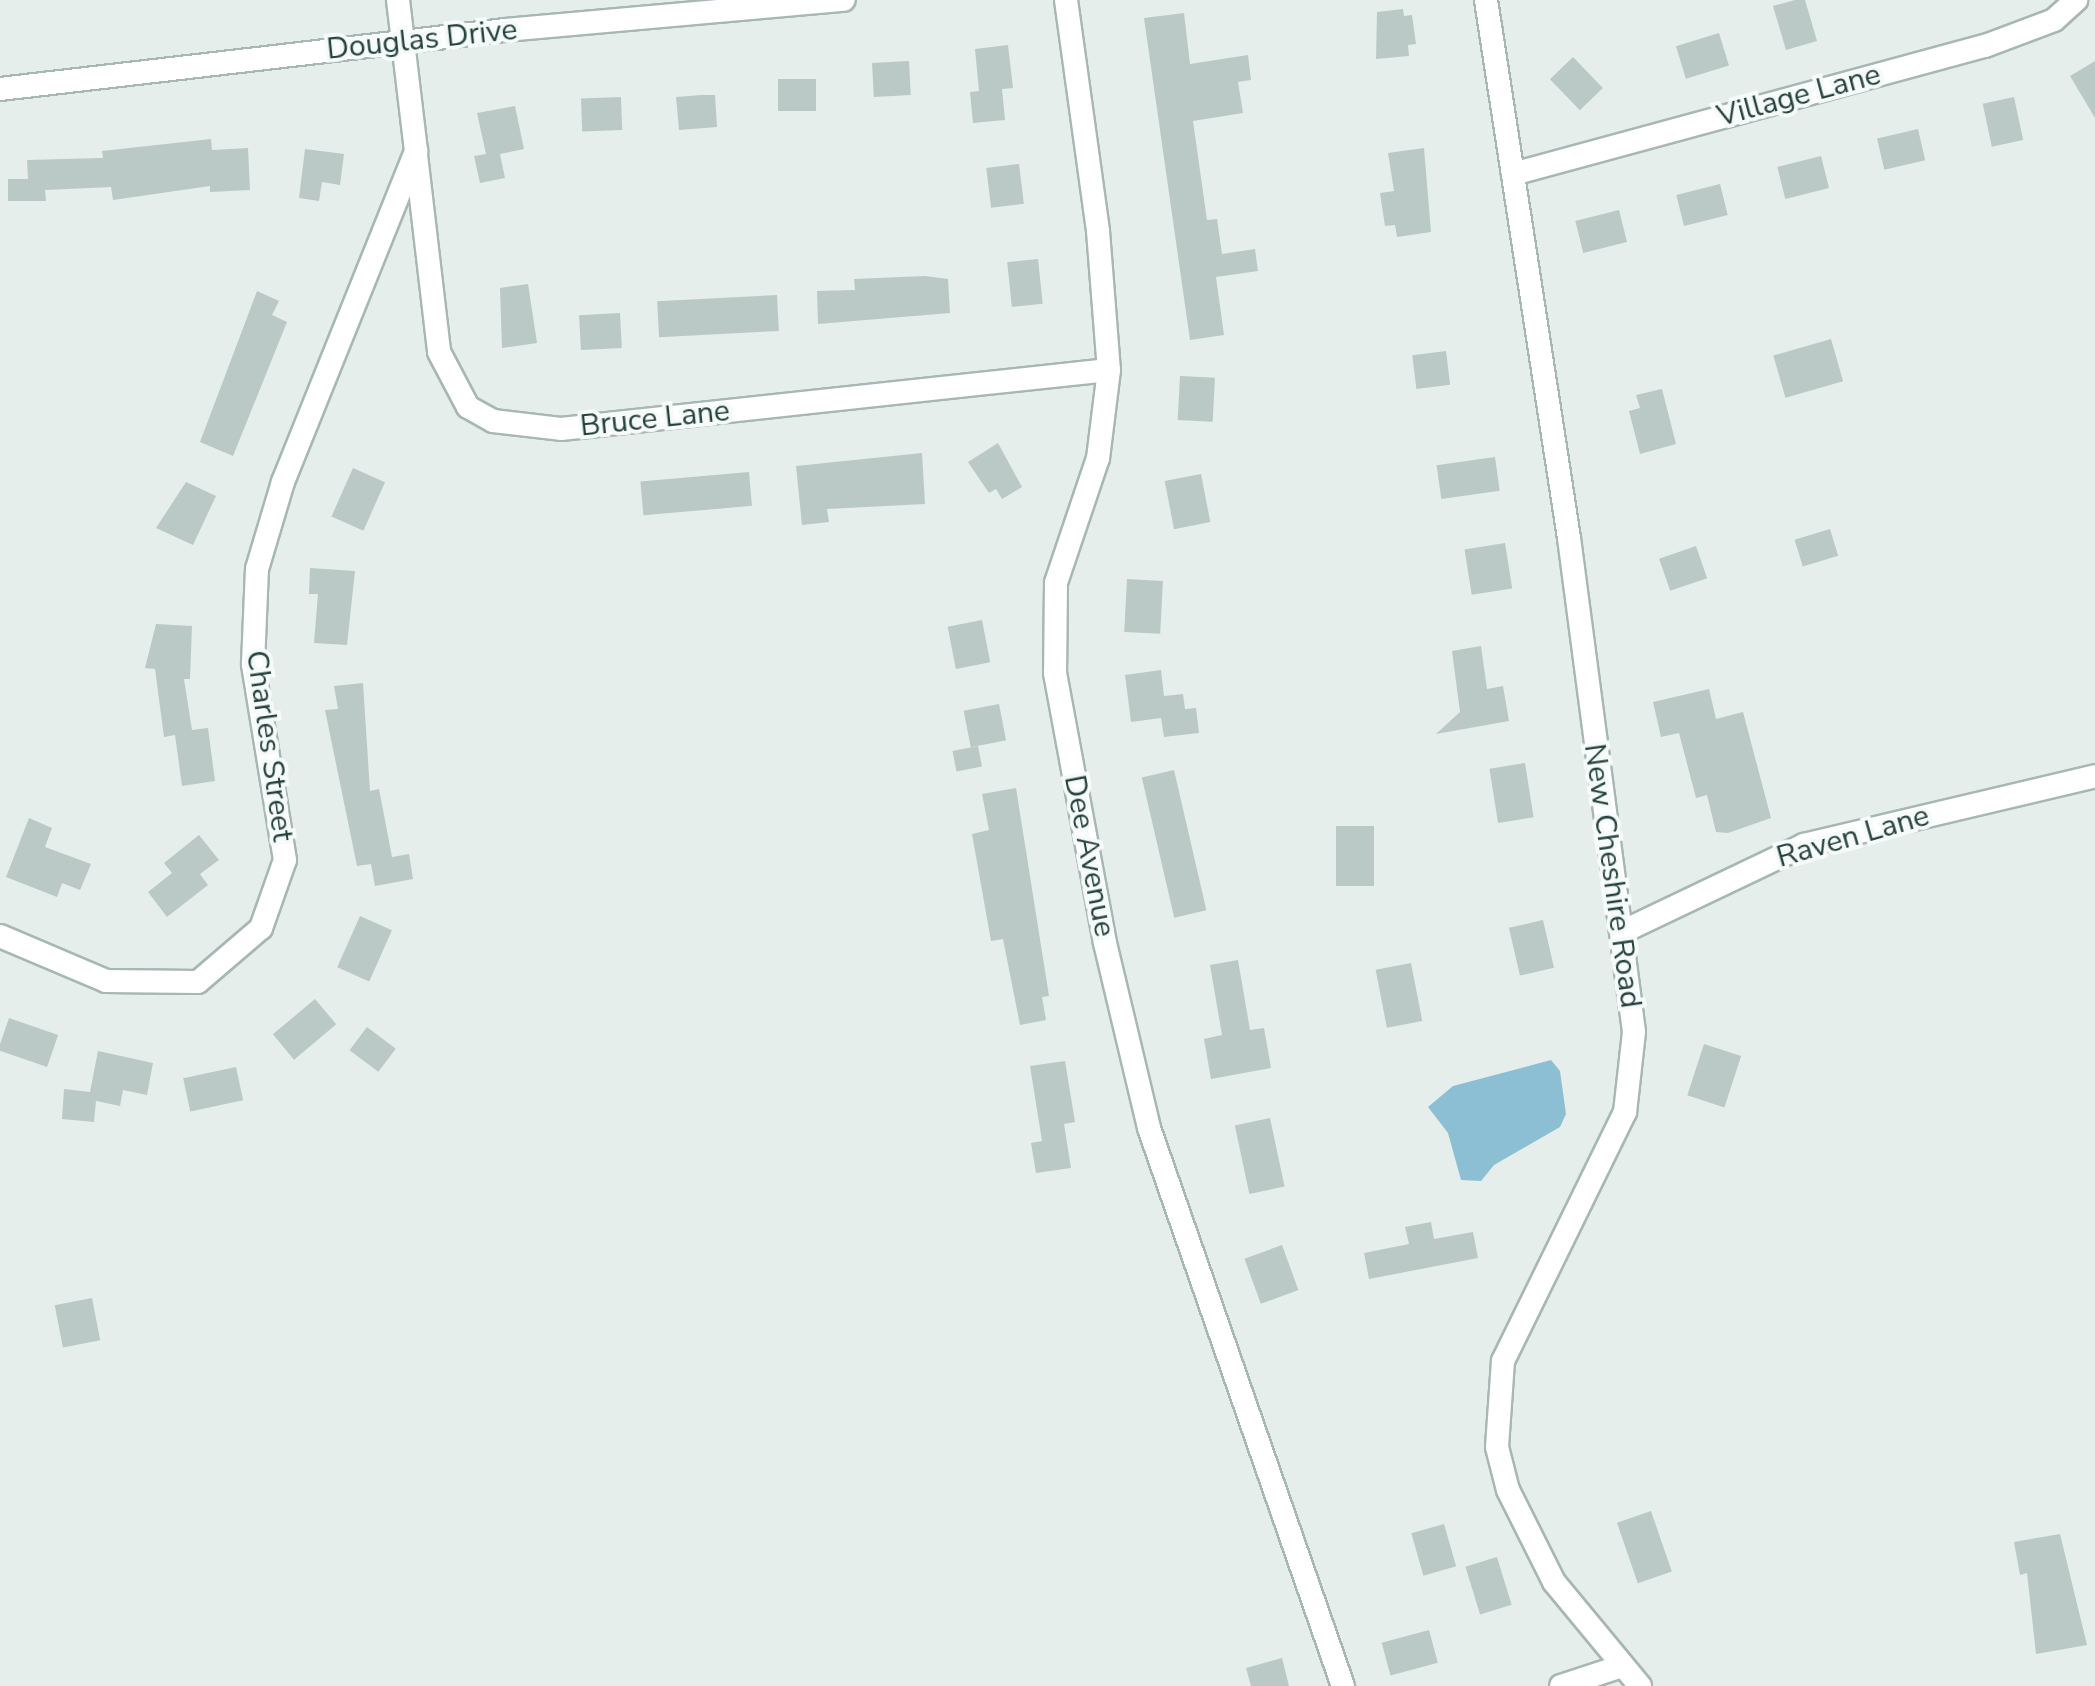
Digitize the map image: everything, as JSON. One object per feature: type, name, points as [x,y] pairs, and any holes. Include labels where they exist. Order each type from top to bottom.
[{"type":"street","name":"Charles Street","points":[[0,936],[106,981],[198,982],[260,928],[285,860],[254,664],[257,569],[283,482],[416,152],[398,0]]},
{"type":"street","name":"Douglas Drive","points":[[0,88],[404,41],[844,0]]},
{"type":"street","name":"Dee Avenue","points":[[1066,0],[1098,231],[1109,370],[1098,458],[1056,583],[1055,674],[1105,943],[1149,1128],[1343,1686]]},
{"type":"street","name":"New Cheshire Road","points":[[1486,0],[1634,1032],[1625,1112],[1523,1310],[1496,1401],[1501,1461],[1527,1536],[1620,1667],[1640,1686]]},
{"type":"street","name":"Village Lane","points":[[1513,174],[1986,46],[2054,20],[2076,0]]},
{"type":"street","name":"Bruce Lane","points":[[416,152],[439,352],[468,407],[492,421],[561,428],[1109,370]]},
{"type":"street","name":"Raven Lane","points":[[1622,932],[1804,845],[2095,776]]},
{"type":"street","points":[[1561,1686],[1620,1667]]},
{"type":"water","points":[[1551,1060],[1560,1071],[1566,1114],[1560,1127],[1494,1165],[1481,1181],[1461,1180],[1448,1133],[1428,1107],[1453,1086]]},
{"type":"building","points":[[1805,0],[1817,41],[1786,50],[1773,6]]},
{"type":"building","points":[[1403,9],[1404,16],[1412,15],[1416,44],[1408,45],[1409,56],[1376,59],[1377,12]]},
{"type":"building","points":[[1184,13],[1190,64],[1248,55],[1251,80],[1238,82],[1243,113],[1193,121],[1207,220],[1217,219],[1222,254],[1255,249],[1258,271],[1216,277],[1224,335],[1190,340],[1144,18]]},
{"type":"building","points":[[1719,33],[1729,66],[1686,79],[1676,46]]},
{"type":"building","points":[[1008,45],[1013,88],[1002,89],[1005,120],[973,123],[970,92],[979,91],[975,49]]},
{"type":"building","points":[[1573,57],[1603,88],[1580,110],[1550,79]]},
{"type":"building","points":[[909,61],[911,95],[874,97],[872,63]]},
{"type":"building","points":[[2095,61],[2095,118],[2070,76]]},
{"type":"building","points":[[778,79],[816,79],[816,111],[778,111]]},
{"type":"building","points":[[715,95],[717,127],[679,130],[676,97]]},
{"type":"building","points":[[621,97],[622,130],[582,131],[581,98]]},
{"type":"building","points":[[2014,97],[2023,140],[1992,147],[1983,104]]},
{"type":"building","points":[[515,106],[524,149],[500,154],[505,178],[480,183],[474,156],[486,154],[477,113]]},
{"type":"building","points":[[1918,129],[1925,160],[1884,170],[1877,138]]},
{"type":"building","points":[[211,139],[212,150],[248,148],[250,190],[210,192],[210,186],[113,200],[111,187],[45,190],[46,201],[8,201],[8,179],[28,179],[27,160],[103,158],[102,151]]},
{"type":"building","points":[[1424,148],[1431,232],[1397,237],[1395,225],[1385,226],[1380,193],[1394,191],[1388,153]]},
{"type":"building","points":[[305,149],[344,154],[340,185],[322,182],[319,201],[299,198]]},
{"type":"building","points":[[1821,156],[1829,188],[1785,199],[1777,167]]},
{"type":"building","points":[[1019,164],[1024,204],[991,208],[986,168]]},
{"type":"building","points":[[1720,184],[1728,215],[1684,226],[1676,195]]},
{"type":"building","points":[[1619,210],[1627,242],[1583,253],[1575,221]]},
{"type":"building","points":[[1038,259],[1043,304],[1012,307],[1007,262]]},
{"type":"building","points":[[854,279],[948,279],[950,313],[818,324],[817,291],[855,290]]},
{"type":"building","points":[[528,284],[537,343],[502,348],[500,288]]},
{"type":"building","points":[[257,291],[279,301],[272,315],[287,322],[233,456],[200,442]]},
{"type":"building","points":[[777,295],[779,331],[659,337],[657,301]]},
{"type":"building","points":[[620,313],[622,348],[581,350],[579,315]]},
{"type":"building","points":[[1831,339],[1843,381],[1785,398],[1773,356]]},
{"type":"building","points":[[1446,351],[1450,385],[1416,389],[1412,355]]},
{"type":"building","points":[[1180,376],[1215,378],[1213,422],[1178,420]]},
{"type":"building","points":[[1662,389],[1676,444],[1640,454],[1629,411],[1640,408],[1636,395]]},
{"type":"building","points":[[998,443],[1022,487],[1002,499],[996,489],[989,493],[968,462]]},
{"type":"building","points":[[922,453],[925,504],[827,509],[829,522],[802,525],[796,466]]},
{"type":"building","points":[[1495,457],[1500,491],[1441,499],[1437,465]]},
{"type":"building","points":[[353,468],[385,482],[363,531],[331,516]]},
{"type":"building","points":[[749,472],[752,506],[643,515],[640,481]]},
{"type":"building","points":[[1201,474],[1210,522],[1174,529],[1165,481]]},
{"type":"building","points":[[186,482],[216,496],[193,545],[156,528]]},
{"type":"building","points":[[1830,529],[1838,556],[1803,567],[1795,540]]},
{"type":"building","points":[[1505,543],[1512,588],[1472,595],[1465,549]]},
{"type":"building","points":[[1696,546],[1707,578],[1670,591],[1659,559]]},
{"type":"building","points":[[310,568],[355,571],[347,645],[314,643],[318,594],[309,594]]},
{"type":"building","points":[[1127,579],[1163,581],[1160,634],[1124,632]]},
{"type":"building","points":[[982,620],[990,662],[956,669],[948,627]]},
{"type":"building","points":[[156,624],[192,626],[190,679],[184,679],[192,730],[208,728],[215,781],[182,786],[175,735],[164,737],[155,669],[145,668]]},
{"type":"building","points":[[1481,646],[1487,689],[1503,686],[1509,721],[1436,734],[1460,712],[1452,651]]},
{"type":"building","points":[[1161,670],[1164,696],[1183,694],[1185,709],[1196,708],[1199,733],[1164,737],[1161,718],[1131,722],[1125,675]]},
{"type":"building","points":[[363,683],[370,791],[379,789],[392,857],[409,854],[413,879],[375,886],[371,864],[357,866],[325,710],[338,709],[334,686]]},
{"type":"building","points":[[1709,689],[1716,719],[1743,712],[1771,818],[1728,833],[1716,832],[1707,795],[1696,798],[1679,733],[1661,737],[1653,702]]},
{"type":"building","points":[[999,704],[1006,740],[971,747],[964,711]]},
{"type":"building","points":[[978,746],[982,767],[956,772],[952,751]]},
{"type":"building","points":[[1525,763],[1534,817],[1498,823],[1489,769]]},
{"type":"building","points":[[1174,770],[1206,910],[1174,918],[1142,777]]},
{"type":"building","points":[[1016,788],[1049,996],[1042,997],[1046,1020],[1020,1025],[1003,939],[991,941],[972,834],[989,830],[982,794]]},
{"type":"building","points":[[29,818],[52,828],[45,847],[91,864],[80,890],[62,883],[57,897],[6,877]]},
{"type":"building","points":[[1336,826],[1374,826],[1374,886],[1336,886]]},
{"type":"building","points":[[199,835],[219,860],[200,874],[208,885],[167,917],[148,892],[172,873],[164,863]]},
{"type":"building","points":[[360,916],[392,930],[369,981],[337,967]]},
{"type":"building","points":[[1543,920],[1554,968],[1520,976],[1509,928]]},
{"type":"building","points":[[1238,960],[1250,1030],[1264,1028],[1271,1068],[1211,1079],[1204,1039],[1222,1035],[1210,965]]},
{"type":"building","points":[[1411,963],[1422,1021],[1387,1028],[1376,970]]},
{"type":"building","points":[[315,999],[336,1024],[294,1060],[273,1034]]},
{"type":"building","points":[[9,1018],[58,1035],[47,1067],[0,1051]]},
{"type":"building","points":[[367,1027],[396,1049],[378,1072],[350,1050]]},
{"type":"building","points":[[1704,1044],[1741,1056],[1724,1107],[1687,1095]]},
{"type":"building","points":[[98,1051],[153,1063],[147,1095],[123,1090],[120,1106],[96,1101],[94,1122],[62,1119],[64,1089],[90,1092]]},
{"type":"building","points":[[1065,1061],[1075,1122],[1064,1124],[1071,1168],[1036,1173],[1031,1143],[1042,1141],[1030,1066]]},
{"type":"building","points":[[236,1067],[243,1100],[190,1111],[183,1078]]},
{"type":"building","points":[[1270,1118],[1285,1186],[1249,1194],[1235,1125]]},
{"type":"building","points":[[1431,1222],[1434,1239],[1473,1232],[1478,1258],[1369,1279],[1364,1253],[1409,1244],[1405,1227]]},
{"type":"building","points":[[1282,1245],[1298,1290],[1261,1304],[1244,1259]]},
{"type":"building","points":[[92,1298],[100,1340],[63,1347],[55,1305]]},
{"type":"building","points":[[1651,1511],[1672,1572],[1638,1583],[1617,1523]]},
{"type":"building","points":[[1444,1524],[1456,1566],[1423,1576],[1411,1533]]},
{"type":"building","points":[[2060,1534],[2087,1645],[2036,1654],[2027,1573],[2020,1575],[2014,1542]]},
{"type":"building","points":[[1497,1557],[1512,1605],[1480,1614],[1465,1567]]},
{"type":"building","points":[[1429,1630],[1438,1663],[1390,1676],[1382,1643]]},
{"type":"building","points":[[1282,1658],[1289,1686],[1251,1686],[1246,1668]]}]
